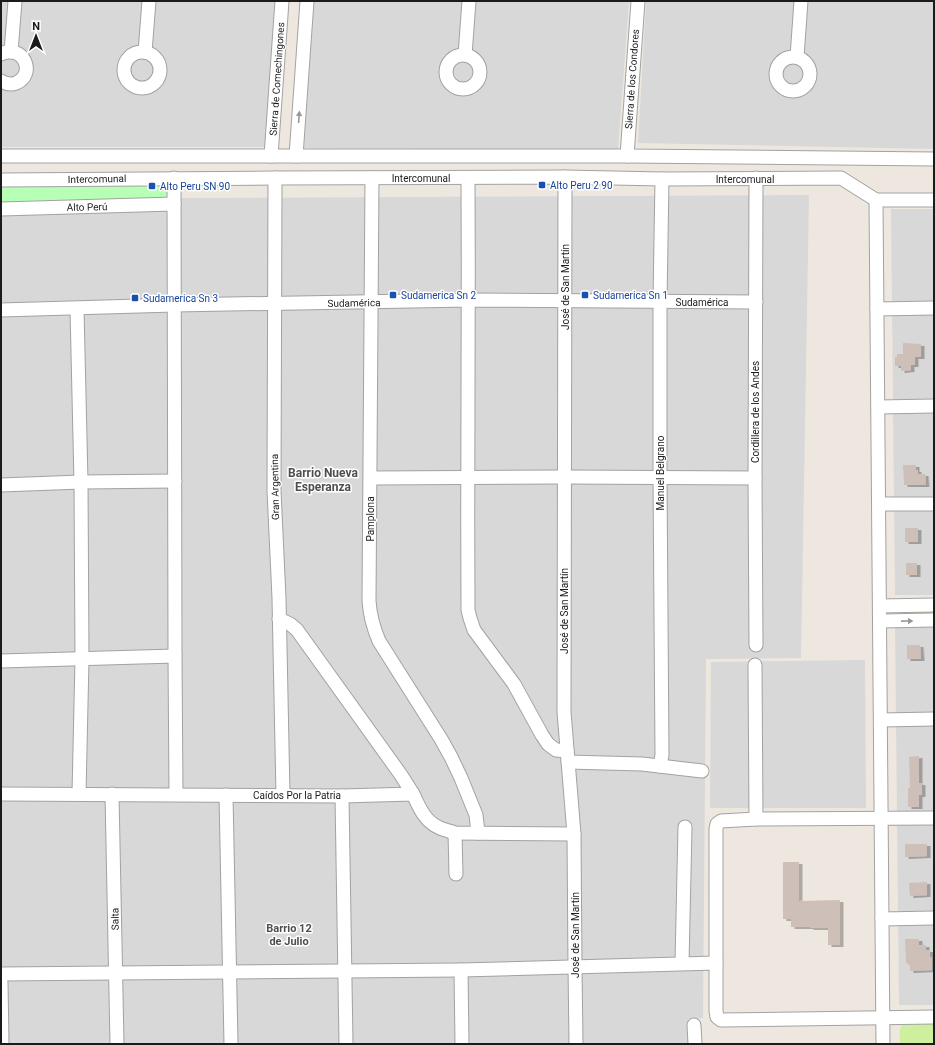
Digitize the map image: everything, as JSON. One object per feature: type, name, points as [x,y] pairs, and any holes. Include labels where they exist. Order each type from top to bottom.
[{"type":"street","points":[[1,81],[8,84],[18,82],[22,79],[27,69],[21,55],[16,53],[6,53],[15,1]]},
{"type":"street","points":[[145,52],[149,1]]},
{"type":"street","name":"Sierra de Comechingones","points":[[271,156],[282,1]]},
{"type":"street","points":[[296,156],[307,1]]},
{"type":"street","points":[[465,55],[469,1]]},
{"type":"street","name":"Sierra de los Condores","points":[[627,156],[638,1]]},
{"type":"street","points":[[797,57],[801,1]]},
{"type":"street","points":[[1,156],[627,156],[934,160]]},
{"type":"street","name":"Intercomunal","points":[[1,180],[565,177],[662,179],[841,178],[876,200]]},
{"type":"street","name":"José de San Martín","points":[[565,177],[564,712],[574,834],[574,966],[576,1044]]},
{"type":"street","points":[[174,178],[176,794]]},
{"type":"street","name":"Gran Argentina","points":[[275,178],[274,491],[279,598],[283,795]]},
{"type":"street","name":"Pamplona","points":[[372,178],[370,616],[373,628],[379,641],[451,757],[476,815],[478,833]]},
{"type":"street","points":[[468,178],[468,610],[474,630],[514,684],[548,744],[556,750],[568,757],[702,771]]},
{"type":"street","name":"Cordillera de los Andes","points":[[756,178],[756,645]]},
{"type":"street","name":"Manuel Belgrano","points":[[660,766],[662,756],[660,302],[662,179]]},
{"type":"street","points":[[883,1044],[876,200],[934,200]]},
{"type":"street","name":"Alto Perú","points":[[1,209],[174,204]]},
{"type":"street","name":"Sudamérica","points":[[1,310],[174,305],[469,300],[756,302]]},
{"type":"street","points":[[877,309],[934,308]]},
{"type":"street","points":[[77,309],[81,482],[82,659],[79,794]]},
{"type":"street","points":[[878,407],[934,406]]},
{"type":"street","points":[[370,478],[755,478]]},
{"type":"street","points":[[1,485],[175,481]]},
{"type":"street","points":[[879,504],[934,504]]},
{"type":"street","points":[[880,606],[934,606]]},
{"type":"street","points":[[279,619],[290,624],[296,630],[396,768],[413,794],[422,813],[430,822],[439,828],[455,833],[574,834]]},
{"type":"street","points":[[880,621],[934,620]]},
{"type":"street","points":[[1,661],[175,656]]},
{"type":"street","points":[[755,665],[756,819]]},
{"type":"street","points":[[880,720],[934,719]]},
{"type":"street","name":"Caídos Por la Patria","points":[[1,794],[342,796],[413,794]]},
{"type":"street","name":"Salta","points":[[112,794],[117,1044]]},
{"type":"street","points":[[226,795],[231,1044]]},
{"type":"street","points":[[342,796],[346,1044]]},
{"type":"street","points":[[934,818],[756,819],[721,821],[717,824],[716,829],[717,1017],[721,1020],[934,1018]]},
{"type":"street","points":[[682,964],[686,827]]},
{"type":"street","points":[[455,833],[456,874]]},
{"type":"street","points":[[882,919],[934,918]]},
{"type":"street","points":[[1,974],[344,972],[716,963]]},
{"type":"street","points":[[461,970],[462,1044]]},
{"type":"street","points":[[1,982],[2,1044]]},
{"type":"street","points":[[694,1025],[694,1044]]},
{"type":"shaded area","points":[[1,1],[275,1],[265,147],[1,147]]},
{"type":"shaded area","points":[[314,1],[629,1],[618,150],[304,148]]},
{"type":"shaded area","points":[[646,1],[934,1],[934,149],[638,143]]},
{"type":"shaded area","points":[[809,195],[801,658],[706,659],[703,1018],[688,1019],[688,1044],[1,1044],[1,216],[180,209],[181,198]]},
{"type":"shaded area","points":[[891,209],[934,209],[934,595],[895,595]]},
{"type":"shaded area","points":[[895,625],[934,625],[934,1005],[899,1005]]},
{"type":"shaded area","points":[[865,660],[866,808],[710,808],[711,662]]},
{"type":"green space","points":[[1,183],[167,183],[168,200],[1,206]]},
{"type":"green space","points":[[903,611],[934,611],[934,615],[904,615]]},
{"type":"green space","points":[[934,1021],[934,1044],[900,1044],[900,1029],[904,1022]]},
{"type":"building","points":[[903,343],[921,344],[921,357],[915,357],[915,365],[911,365],[911,370],[901,371],[901,366],[895,366],[895,357],[897,357],[897,354],[903,354]]},
{"type":"building","points":[[903,465],[916,465],[918,474],[925,474],[926,485],[904,485]]},
{"type":"building","points":[[905,528],[918,528],[918,542],[905,542]]},
{"type":"building","points":[[906,563],[917,563],[917,575],[906,575]]},
{"type":"building","points":[[907,645],[920,645],[921,659],[907,659]]},
{"type":"building","points":[[919,756],[919,783],[922,783],[922,795],[919,795],[919,807],[908,807],[908,788],[910,788],[909,757]]},
{"type":"building","points":[[905,844],[927,844],[927,856],[905,857]]},
{"type":"building","points":[[783,862],[799,862],[799,901],[840,900],[840,945],[828,945],[828,928],[791,927],[791,919],[783,919]]},
{"type":"building","points":[[927,882],[927,895],[910,896],[909,883]]},
{"type":"building","points":[[905,939],[919,939],[919,945],[926,945],[926,950],[930,950],[930,957],[932,957],[932,970],[910,971],[910,965],[906,963]]},
{"type":"place","name":"Alto Peru 2 90","points":[[542,185]]},
{"type":"place","name":"Alto Peru SN 90","points":[[152,186]]},
{"type":"place","name":"Sudamerica Sn 2","points":[[393,295]]},
{"type":"place","name":"Sudamerica Sn 1","points":[[585,295]]},
{"type":"place","name":"Sudamerica Sn 3","points":[[135,298]]},
{"type":"district","name":"Barrio Nueva Esperanza","points":[[323,480]]},
{"type":"district","name":"Barrio 12 de Julio","points":[[289,934]]}]
